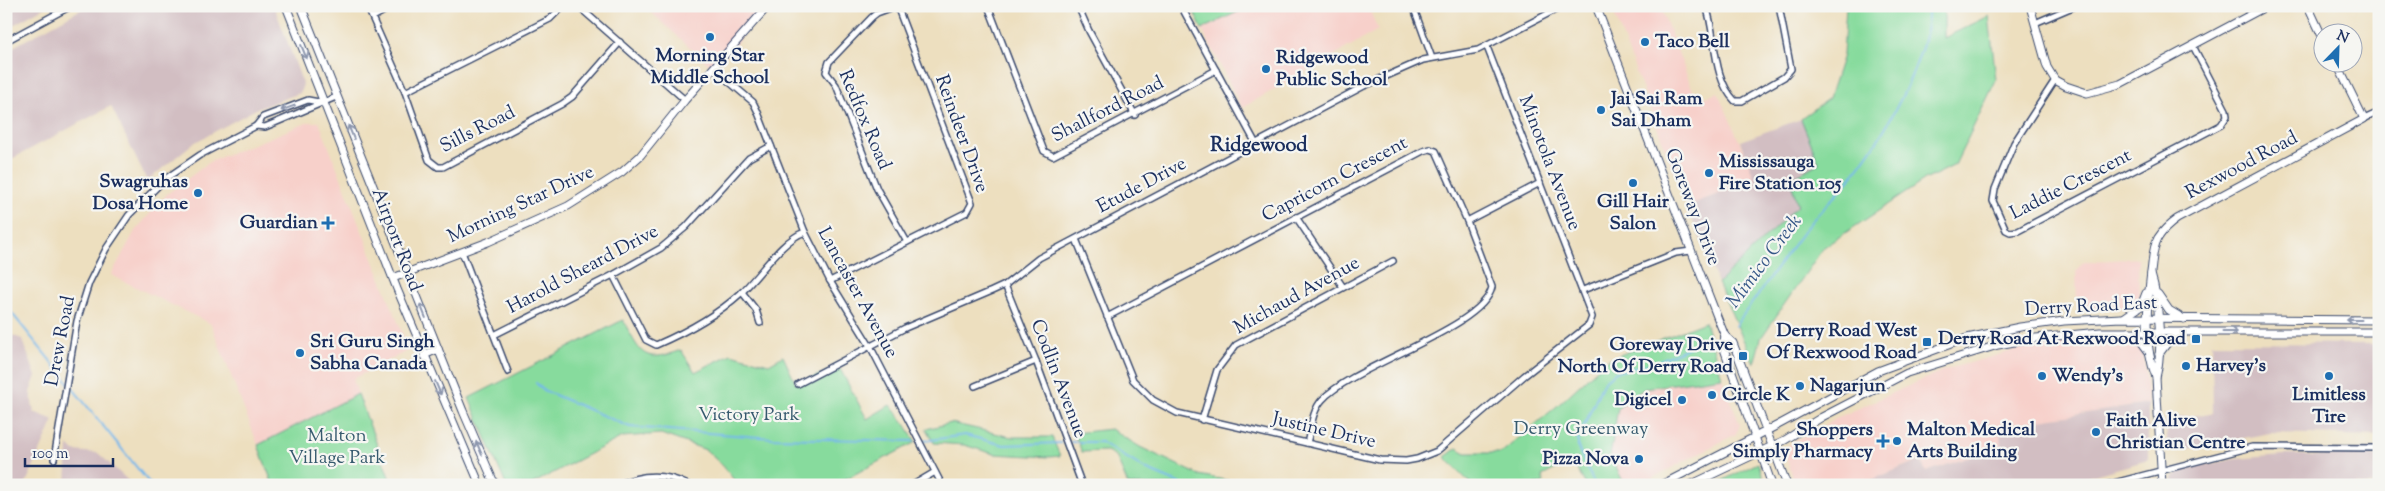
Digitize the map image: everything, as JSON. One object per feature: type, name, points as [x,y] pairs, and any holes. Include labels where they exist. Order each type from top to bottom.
[{"type":"main road","name":"Airport Road","points":[[286,6],[424,355],[480,485]]},
{"type":"main road","name":"Airport Road","points":[[301,6],[463,412],[495,485]]},
{"type":"main road","name":"Morning Star Drive","points":[[393,278],[462,252],[568,206],[603,186],[640,156],[684,100],[714,69],[768,6]]},
{"type":"main road","name":"Goreway Drive","points":[[1596,6],[1718,319],[1725,336],[1732,343],[1787,485]]},
{"type":"main road","points":[[2030,6],[2043,58],[2055,80],[2087,93],[2120,84],[2267,6]]},
{"type":"main road","points":[[2308,6],[2315,22]]},
{"type":"main road","points":[[2341,72],[2364,119]]},
{"type":"main road","name":"Rexwood Road","points":[[2162,485],[2156,376],[2150,354],[2148,333],[2148,290],[2152,254],[2158,238],[2168,226],[2178,219],[2364,119]]},
{"type":"main road","name":"Rexwood Road","points":[[2151,274],[2157,291],[2159,364],[2156,376]]},
{"type":"main road","points":[[2121,318],[2141,306],[2148,290]]},
{"type":"main road","points":[[2157,291],[2170,310],[2185,319]]},
{"type":"main road","name":"Derry Road East","points":[[1664,484],[1878,371],[1967,338],[2064,320],[2158,318],[2379,320]]},
{"type":"main road","name":"Derry Road East","points":[[1690,485],[1772,446],[1907,373],[1963,355],[2036,338],[2090,332],[2379,332]]},
{"type":"main road","points":[[2128,332],[2140,340],[2150,354]]},
{"type":"main road","points":[[2159,354],[2168,342],[2182,332]]},
{"type":"main road","name":"Goreway Drive","points":[[1725,336],[1724,346],[1772,485]]},
{"type":"main road","points":[[424,355],[438,349]]},
{"type":"main road","points":[[452,420],[463,412]]},
{"type":"street","points":[[6,41],[63,8],[72,6]]},
{"type":"street","name":"Sills Road","points":[[367,6],[405,92],[429,160],[438,167],[443,167],[562,104],[572,96],[620,42]]},
{"type":"street","points":[[373,17],[393,6]]},
{"type":"street","points":[[405,92],[550,19],[563,6]]},
{"type":"street","points":[[578,6],[684,100]]},
{"type":"street","name":"Redfox Road","points":[[896,6],[877,13],[829,62],[826,72],[836,86],[878,189],[907,242]]},
{"type":"street","name":"Reindeer Drive","points":[[830,281],[967,212],[972,203],[896,6]]},
{"type":"street","name":"Shallford Road","points":[[988,6],[1044,151],[1053,156],[1216,70]]},
{"type":"street","points":[[1078,6],[1088,31],[1135,114]]},
{"type":"street","points":[[1181,6],[1255,142]]},
{"type":"street","points":[[1412,6],[1432,58]]},
{"type":"street","name":"Etude Drive","points":[[798,384],[870,346],[1004,285],[1038,258],[1364,86],[1432,58],[1468,54],[1563,6]]},
{"type":"street","points":[[1706,6],[1719,70],[1735,101],[1742,101],[1784,77],[1791,68],[1779,6]]},
{"type":"street","points":[[2035,23],[2075,6]]},
{"type":"street","name":"Minotola Avenue","points":[[1487,46],[1583,290]]},
{"type":"street","name":"Laddie Crescent","points":[[2055,80],[2014,143],[1995,189],[1993,202],[2006,230],[2010,232],[2018,231],[2221,125],[2227,116],[2226,110],[2193,46]]},
{"type":"street","name":"Lancaster Avenue","points":[[714,69],[753,102],[805,232],[830,281],[870,346],[942,485]]},
{"type":"street","name":"Drew Road","points":[[256,126],[265,127],[336,97]]},
{"type":"street","name":"Drew Road","points":[[54,459],[77,321],[89,283],[106,248],[129,215],[165,179],[200,155],[256,126],[262,117],[308,100],[324,102]]},
{"type":"street","name":"Rexwood Road","points":[[2364,119],[2379,112]]},
{"type":"street","name":"Harold Sheard Drive","points":[[494,335],[613,275],[661,248],[674,238],[750,158],[771,146]]},
{"type":"street","name":"Capricorn Crescent","points":[[1107,317],[1296,217],[1430,149],[1438,154],[1467,221],[1492,288],[1490,295],[1456,325],[1333,389],[1316,409],[1307,443]]},
{"type":"street","points":[[1467,221],[1540,183]]},
{"type":"street","points":[[1296,217],[1343,287]]},
{"type":"street","points":[[613,275],[646,340],[656,346],[711,316],[742,292],[792,236],[805,232]]},
{"type":"street","name":"Justine Drive","points":[[1076,239],[1133,380],[1139,388],[1163,407],[1202,420],[1395,462],[1418,459],[1438,451],[1524,376],[1589,324],[1592,313],[1583,290]]},
{"type":"street","points":[[1583,290],[1676,253],[1691,251]]},
{"type":"street","points":[[462,252],[508,372]]},
{"type":"street","name":"Michaud Avenue","points":[[1202,420],[1217,370],[1228,353],[1244,340],[1393,261]]},
{"type":"street","name":"Codlin Avenue","points":[[1004,285],[1036,361],[1082,485]]},
{"type":"street","points":[[742,292],[756,310],[760,322]]},
{"type":"street","points":[[975,386],[1036,361]]},
{"type":"street","points":[[2106,485],[2252,447],[2379,448]]},
{"type":"street","points":[[913,485],[935,472]]},
{"type":"street","points":[[618,485],[639,477],[650,476],[676,479],[688,485]]},
{"type":"shaded area","points":[[6,6],[47,6],[6,29]]},
{"type":"shaded area","points":[[87,6],[274,6],[303,84],[300,93],[256,109],[192,144],[147,181],[111,106],[6,162],[6,51]]},
{"type":"shaded area","name":"Morning Star Middle School","points":[[644,6],[768,6],[714,69]]},
{"type":"shaded area","name":"Ridgewood Public School","points":[[1250,6],[1368,6],[1378,30],[1242,108],[1202,29]]},
{"type":"shaded area","points":[[1611,6],[1660,6],[1697,101],[1718,92],[1756,180],[1687,206]]},
{"type":"shaded area","points":[[1801,119],[1819,163],[1798,206],[1718,283],[1687,206],[1755,180],[1740,141]]},
{"type":"shaded area","points":[[309,122],[319,122],[409,350],[353,379],[358,394],[258,445],[211,324],[111,275],[135,231],[167,194],[211,161]]},
{"type":"shaded area","points":[[2138,258],[2139,296],[2133,308],[2077,310],[2076,270],[2084,262]]},
{"type":"shaded area","points":[[6,333],[22,339],[36,376],[30,392],[34,412],[54,420],[25,485],[6,485]]},
{"type":"shaded area","points":[[2082,338],[2132,338],[2143,353],[2148,404],[2001,426],[2002,446],[1926,472],[1920,460],[1859,485],[1796,485],[1785,455],[1789,444],[1841,416],[1944,370],[2019,349]]},
{"type":"shaded area","points":[[2212,343],[2379,344],[2379,436],[2270,433],[2177,451],[2167,443],[2166,419],[2213,413]]},
{"type":"shaded area","points":[[1722,377],[1740,425],[1736,434],[1639,485],[1625,485],[1610,456],[1618,408],[1645,388]]},
{"type":"shaded area","points":[[2148,404],[2148,460],[2059,485],[1859,485],[1920,460],[1926,472],[2001,446],[2000,426]]},
{"type":"shaded area","points":[[68,445],[74,451],[98,453],[133,485],[66,485]]},
{"type":"shaded area","points":[[2282,455],[2379,455],[2379,485],[2173,485],[2173,478],[2180,470],[2236,459]]},
{"type":"green space","points":[[1191,6],[1250,6],[1202,29]]},
{"type":"green space","points":[[1846,6],[1944,6],[1944,38],[1989,16],[1996,80],[1955,165],[1925,180],[1824,247],[1761,338],[1754,364],[1718,283],[1798,206],[1790,179],[1819,163],[1801,119],[1829,98],[1843,55]]},
{"type":"green space","name":"Victory Park","points":[[623,320],[639,348],[644,353],[650,356],[658,356],[681,350],[695,372],[731,354],[769,364],[783,356],[796,384],[839,367],[867,419],[890,405],[916,442],[834,485],[738,485],[724,467],[706,450],[661,434],[622,437],[530,485],[506,485],[469,398]]},
{"type":"green space","name":"Derry Greenway","points":[[1705,322],[1722,377],[1645,388],[1618,408],[1610,456],[1625,485],[1586,485],[1572,461],[1542,476],[1544,482],[1538,485],[1472,485],[1445,457],[1457,448],[1466,453],[1501,453],[1557,406],[1607,360]]},
{"type":"green space","name":"Malton Village Park","points":[[358,394],[392,485],[273,485],[258,445]]},
{"type":"green space","points":[[951,423],[1012,437],[1052,437],[1060,456],[994,454],[964,445],[934,443],[926,429]]},
{"type":"green space","points":[[1111,429],[1140,447],[1199,475],[1250,485],[1128,485],[1116,456],[1107,451],[1082,452],[1074,433]]},
{"type":"green space","points":[[1758,463],[1766,485],[1713,485]]},
{"type":"waterway","name":"Mimico Creek","points":[[1735,326],[1806,228],[1862,164],[1889,121],[1913,73],[1927,26],[1928,6]]},
{"type":"waterway","points":[[6,306],[151,485]]},
{"type":"waterway","name":"Mimico Creek","points":[[1595,485],[1578,448],[1578,439],[1604,381],[1616,372],[1654,363],[1704,340]]},
{"type":"waterway","points":[[536,383],[543,390],[630,427],[773,438],[914,441]]},
{"type":"waterway","points":[[924,441],[965,435],[1004,445],[1061,443]]},
{"type":"waterway","points":[[1071,442],[1101,442],[1145,469],[1183,485]]},
{"type":"place","name":"Morning Star Middle School","points":[[710,37]]},
{"type":"place","name":"Taco Bell","points":[[1645,42]]},
{"type":"place","name":"Ridgewood Public School","points":[[1266,69]]},
{"type":"place","name":"Jai Sai Ram Sai Dham","points":[[1601,110]]},
{"type":"place","name":"Mississauga Fire Station 105","points":[[1709,173]]},
{"type":"place","name":"Gill Hair Salon","points":[[1633,183]]},
{"type":"place","name":"Swagruhas Dosa Home","points":[[198,193]]},
{"type":"place","name":"Guardian","points":[[328,223]]},
{"type":"place","name":"Derry Road At Rexwood Road","points":[[2196,339]]},
{"type":"place","name":"Derry Road West Of Rexwood Road","points":[[1927,342]]},
{"type":"place","name":"Sri Guru Singh Sabha Canada","points":[[300,353]]},
{"type":"place","name":"Goreway Drive North Of Derry Road","points":[[1743,356]]},
{"type":"place","name":"Harvey's","points":[[2186,366]]},
{"type":"place","name":"Wendy's","points":[[2042,376]]},
{"type":"place","name":"Limitless Tire","points":[[2329,376]]},
{"type":"place","name":"Nagarjun","points":[[1800,386]]},
{"type":"place","name":"Circle K","points":[[1712,395]]},
{"type":"place","name":"Digicel","points":[[1682,400]]},
{"type":"place","name":"Faith Alive Christian Centre","points":[[2096,432]]},
{"type":"place","name":"Shoppers Simply Pharmacy","points":[[1883,441]]},
{"type":"place","name":"Malton Medical Arts Building","points":[[1897,441]]},
{"type":"place","name":"Pizza Nova","points":[[1639,459]]},
{"type":"district","name":"Ridgewood","points":[[1259,146]]}]
